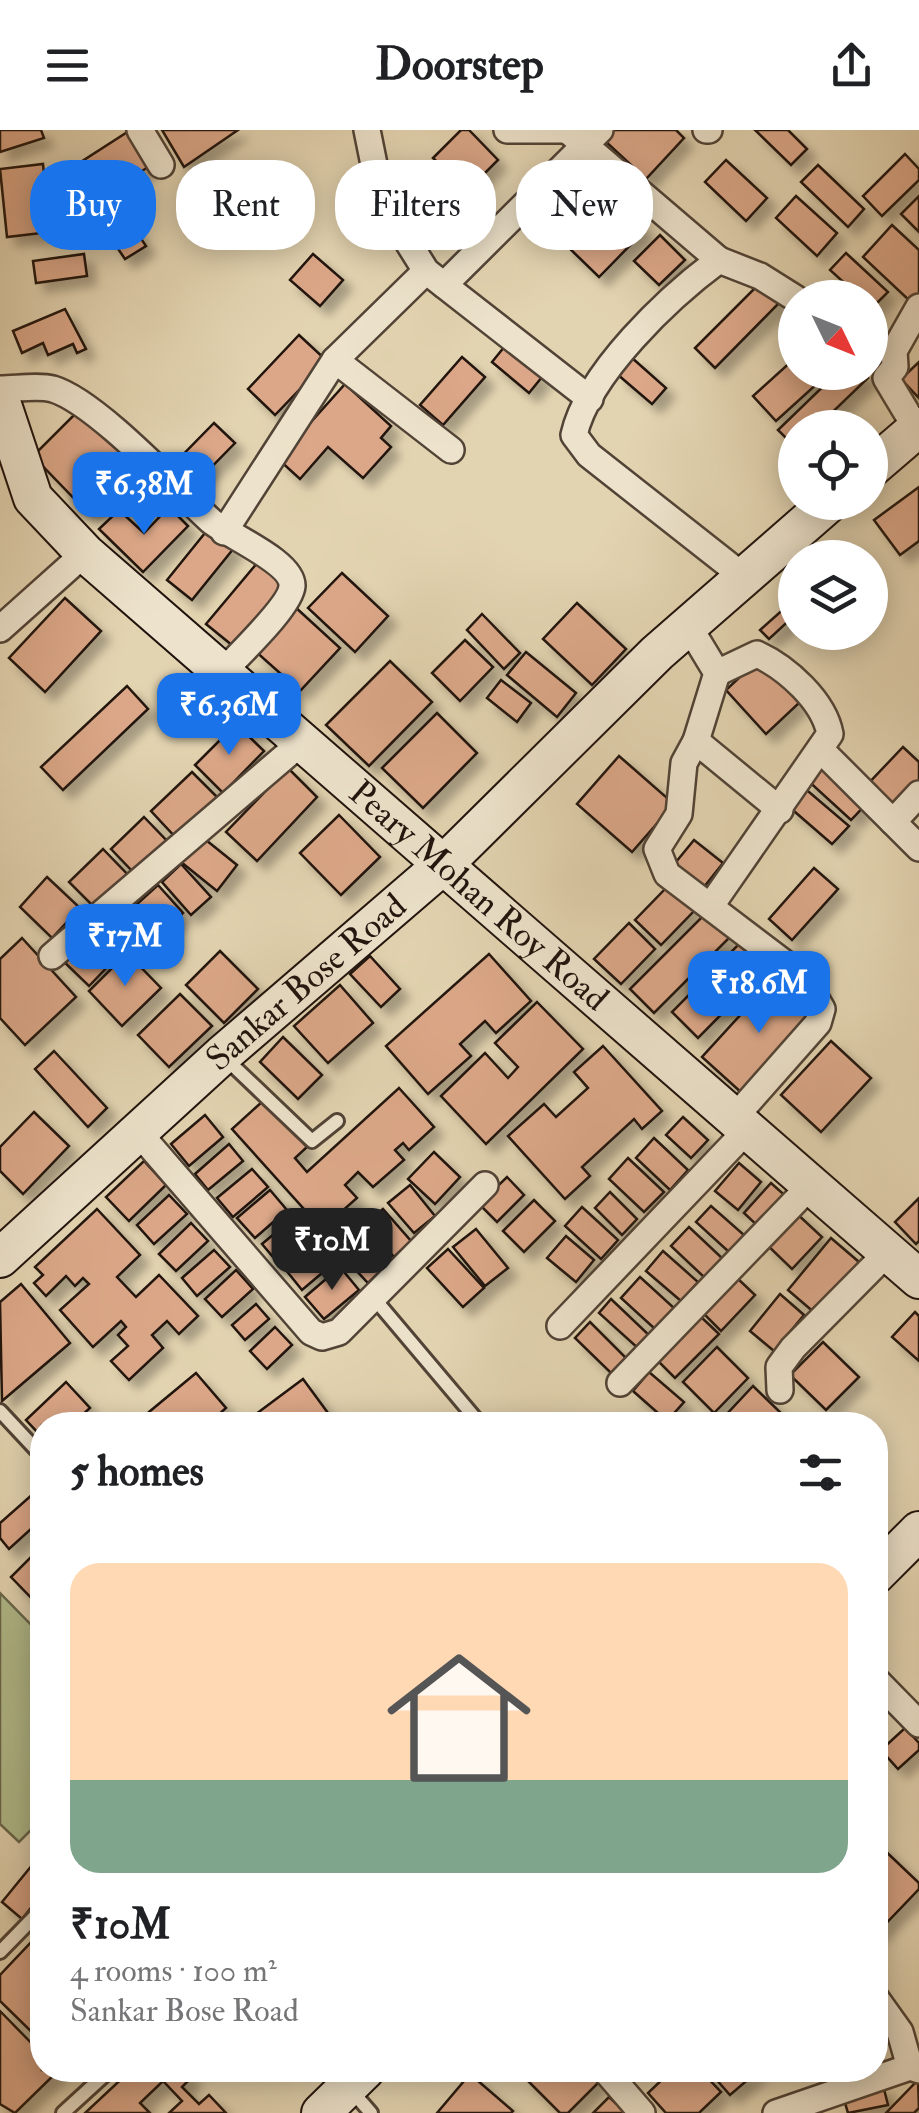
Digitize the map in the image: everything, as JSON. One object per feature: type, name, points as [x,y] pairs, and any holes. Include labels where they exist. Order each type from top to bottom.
[{"type":"street","points":[[140,130],[161,165]]},
{"type":"street","points":[[367,130],[381,200],[435,278],[590,399]]},
{"type":"street","points":[[507,130],[580,134],[718,260],[778,287]]},
{"type":"street","points":[[224,532],[336,360],[435,278],[580,134]]},
{"type":"street","points":[[718,260],[688,283],[642,332],[590,399],[574,435],[590,455],[744,577]]},
{"type":"street","points":[[888,454],[918,428],[890,392],[886,378],[895,367],[894,351],[919,307]]},
{"type":"street","points":[[336,360],[451,450]]},
{"type":"street","points":[[888,362],[895,367]]},
{"type":"street","points":[[0,389],[52,388],[86,407],[224,532],[271,558],[290,576],[292,590],[221,674]]},
{"type":"street","name":"Peary Mohan Roy Road","points":[[0,399],[34,498],[85,553],[919,1279]]},
{"type":"street","name":"Sankar Bose Road","points":[[0,1258],[222,1055],[444,864],[688,624],[809,520]]},
{"type":"street","points":[[0,629],[85,553]]},
{"type":"street","points":[[688,624],[717,673]]},
{"type":"street","points":[[560,1326],[741,1123],[818,1023],[822,1009],[804,978],[668,874],[657,849],[678,814],[682,774],[717,673],[757,654],[781,668],[812,699],[830,728],[780,810],[712,904]]},
{"type":"street","points":[[696,740],[780,810]]},
{"type":"street","points":[[52,956],[302,742]]},
{"type":"street","points":[[820,749],[919,848]]},
{"type":"street","points":[[893,822],[919,794]]},
{"type":"street","points":[[138,1132],[311,1332],[322,1337],[339,1332],[485,1186]]},
{"type":"street","points":[[620,1383],[811,1185]]},
{"type":"street","points":[[780,1390],[779,1367],[793,1348],[888,1252]]},
{"type":"street","points":[[888,1562],[919,1530]]},
{"type":"street","points":[[888,1692],[919,1724]]},
{"type":"street","points":[[888,2015],[900,2032],[915,2069],[888,2080]]},
{"type":"street","points":[[615,2082],[642,2113]]},
{"type":"street","points":[[776,2113],[829,2105],[884,2082]]},
{"type":"street","points":[[321,2113],[362,2090]]},
{"type":"lane","points":[[222,1055],[312,1141],[337,1121]]},
{"type":"lane","points":[[373,1296],[470,1412]]},
{"type":"lane","points":[[0,1411],[30,1443]]},
{"type":"lane","points":[[0,1952],[30,1921]]},
{"type":"lane","points":[[63,2113],[97,2082]]},
{"type":"green space","points":[[0,1593],[30,1624],[30,1831],[19,1842],[0,1824]]},
{"type":"building","points":[[0,130],[41,130],[44,138],[0,152]]},
{"type":"building","points":[[162,130],[238,130],[194,160],[180,160]]},
{"type":"building","points":[[461,130],[469,130],[498,160],[496,162],[433,158]]},
{"type":"building","points":[[613,130],[676,130],[684,138],[653,171],[653,160],[626,160],[604,140]]},
{"type":"building","points":[[755,130],[788,130],[807,149],[791,165]]},
{"type":"building","points":[[129,131],[148,160],[84,160]]},
{"type":"building","points":[[905,154],[919,169],[919,180],[882,216],[863,196]]},
{"type":"building","points":[[726,160],[767,198],[746,221],[705,182]]},
{"type":"building","points":[[818,165],[864,209],[848,227],[801,182]]},
{"type":"building","points":[[30,166],[30,234],[7,237],[0,169]]},
{"type":"building","points":[[796,196],[837,233],[817,256],[776,218]]},
{"type":"building","points":[[919,196],[919,232],[901,214]]},
{"type":"building","points":[[892,225],[919,250],[919,295],[912,303],[863,257]]},
{"type":"building","points":[[660,235],[685,260],[659,285],[634,261],[645,250],[653,250],[653,242]]},
{"type":"building","points":[[119,250],[140,250],[125,259]]},
{"type":"building","points":[[571,250],[625,250],[599,277]]},
{"type":"building","points":[[846,253],[875,280],[841,280],[830,270]]},
{"type":"building","points":[[84,254],[87,276],[36,283],[33,261]]},
{"type":"building","points":[[313,254],[343,280],[320,306],[290,280]]},
{"type":"building","points":[[761,282],[778,298],[778,304],[715,368],[695,348]]},
{"type":"building","points":[[65,309],[86,349],[77,353],[73,344],[48,355],[43,343],[22,353],[13,331]]},
{"type":"building","points":[[299,335],[327,361],[275,415],[248,389]]},
{"type":"building","points":[[505,346],[542,377],[529,393],[492,362]]},
{"type":"building","points":[[462,357],[485,377],[443,425],[420,405]]},
{"type":"building","points":[[631,357],[666,388],[652,404],[617,374]]},
{"type":"building","points":[[919,362],[919,398],[901,379]]},
{"type":"building","points":[[778,373],[778,390],[810,390],[788,410],[778,410],[776,421],[753,396]]},
{"type":"building","points":[[345,384],[391,426],[381,438],[391,447],[363,478],[328,447],[300,479],[278,459]]},
{"type":"building","points":[[819,390],[856,390],[835,410],[799,410]]},
{"type":"building","points":[[79,410],[136,469],[89,514],[33,456]]},
{"type":"building","points":[[214,423],[235,443],[186,493],[165,473]]},
{"type":"building","points":[[919,487],[919,541],[900,555],[874,520],[888,520],[888,510]]},
{"type":"building","points":[[169,507],[188,526],[143,572],[99,529],[119,510],[144,533]]},
{"type":"building","points":[[209,528],[234,548],[192,600],[167,580]]},
{"type":"building","points":[[258,562],[289,588],[238,650],[206,624]]},
{"type":"building","points":[[342,573],[388,616],[355,652],[308,608]]},
{"type":"building","points":[[65,598],[101,631],[45,692],[9,658]]},
{"type":"building","points":[[577,603],[626,649],[592,685],[543,639]]},
{"type":"building","points":[[294,606],[340,648],[300,691],[254,650]]},
{"type":"building","points":[[482,614],[520,653],[504,669],[467,630]]},
{"type":"building","points":[[778,614],[778,631],[769,639],[760,630]]},
{"type":"building","points":[[465,640],[493,667],[460,701],[432,673]]},
{"type":"building","points":[[526,652],[576,693],[557,717],[507,675]]},
{"type":"building","points":[[759,659],[799,703],[766,734],[726,690]]},
{"type":"building","points":[[390,661],[432,702],[369,766],[326,725]]},
{"type":"building","points":[[501,680],[531,703],[517,722],[487,698]]},
{"type":"building","points":[[127,686],[148,709],[63,790],[41,767]]},
{"type":"building","points":[[437,713],[477,753],[423,808],[382,768]]},
{"type":"building","points":[[236,724],[264,751],[223,793],[195,765]]},
{"type":"building","points":[[903,747],[919,762],[919,786],[895,812],[866,786]]},
{"type":"building","points":[[619,756],[674,804],[632,852],[577,804]]},
{"type":"building","points":[[825,757],[870,800],[851,820],[805,778]]},
{"type":"building","points":[[288,768],[317,797],[257,861],[226,832]]},
{"type":"building","points":[[192,772],[221,801],[179,841],[151,811]]},
{"type":"building","points":[[802,786],[849,826],[832,844],[787,805]]},
{"type":"building","points":[[339,815],[380,857],[341,895],[300,853]]},
{"type":"building","points":[[144,817],[169,843],[136,875],[111,849]]},
{"type":"building","points":[[201,836],[237,865],[217,891],[181,862]]},
{"type":"building","points":[[694,840],[723,863],[700,892],[671,868]]},
{"type":"building","points":[[103,849],[132,879],[98,911],[69,882]]},
{"type":"building","points":[[181,864],[211,897],[191,915],[162,882]]},
{"type":"building","points":[[814,868],[838,889],[792,940],[769,919]]},
{"type":"building","points":[[47,877],[80,908],[52,938],[20,907]]},
{"type":"building","points":[[158,885],[183,913],[140,952],[115,924]]},
{"type":"building","points":[[669,885],[695,910],[661,945],[635,920]]},
{"type":"building","points":[[707,912],[730,937],[654,1013],[630,989]]},
{"type":"building","points":[[629,923],[655,949],[621,984],[594,959]]},
{"type":"building","points":[[83,934],[112,962],[89,986],[60,958]]},
{"type":"building","points":[[22,938],[76,997],[25,1045],[0,1018],[0,959]]},
{"type":"building","points":[[739,944],[765,970],[698,1038],[672,1012]]},
{"type":"building","points":[[220,951],[258,989],[224,1023],[186,985]]},
{"type":"building","points":[[127,953],[161,988],[122,1026],[89,991]]},
{"type":"building","points":[[489,954],[531,1001],[496,1033],[485,1021],[460,1044],[471,1056],[428,1094],[386,1046]]},
{"type":"building","points":[[370,956],[400,989],[381,1007],[350,974]]},
{"type":"building","points":[[775,977],[816,1014],[743,1094],[702,1057]]},
{"type":"building","points":[[340,985],[373,1023],[328,1063],[294,1026]]},
{"type":"building","points":[[180,994],[212,1026],[169,1067],[138,1035]]},
{"type":"building","points":[[537,1002],[583,1049],[486,1144],[441,1096],[485,1053],[508,1078],[518,1067],[495,1043]]},
{"type":"building","points":[[283,1037],[322,1075],[298,1099],[260,1062]]},
{"type":"building","points":[[831,1041],[871,1078],[821,1132],[781,1095]]},
{"type":"building","points":[[603,1046],[662,1111],[642,1129],[634,1119],[582,1167],[590,1176],[565,1199],[508,1136],[544,1104],[556,1117],[588,1088],[574,1072]]},
{"type":"building","points":[[54,1051],[107,1108],[88,1127],[35,1069]]},
{"type":"building","points":[[399,1088],[434,1127],[409,1150],[403,1143],[395,1150],[404,1160],[373,1187],[358,1172],[345,1185],[357,1198],[322,1229],[232,1129],[264,1100],[307,1147],[295,1158],[307,1172]]},
{"type":"building","points":[[34,1112],[69,1146],[23,1194],[0,1171],[0,1147]]},
{"type":"building","points":[[205,1115],[223,1137],[189,1166],[171,1144]]},
{"type":"building","points":[[683,1117],[708,1140],[691,1158],[666,1135]]},
{"type":"building","points":[[654,1138],[688,1170],[670,1190],[636,1158]]},
{"type":"building","points":[[229,1144],[243,1161],[208,1190],[195,1174]]},
{"type":"building","points":[[434,1152],[460,1177],[435,1204],[408,1179]]},
{"type":"building","points":[[628,1158],[664,1192],[644,1212],[609,1179]]},
{"type":"building","points":[[144,1161],[166,1185],[129,1221],[106,1197]]},
{"type":"building","points":[[739,1163],[761,1182],[738,1210],[715,1191]]},
{"type":"building","points":[[252,1169],[268,1187],[233,1217],[217,1198]]},
{"type":"building","points":[[507,1177],[524,1195],[497,1222],[479,1204]]},
{"type":"building","points":[[771,1183],[790,1200],[763,1231],[744,1213]]},
{"type":"building","points":[[410,1185],[435,1216],[414,1233],[388,1203]]},
{"type":"building","points":[[270,1190],[287,1210],[255,1238],[237,1218]]},
{"type":"building","points":[[610,1192],[637,1219],[622,1235],[595,1208]]},
{"type":"building","points":[[169,1195],[187,1214],[154,1244],[137,1225]]},
{"type":"building","points":[[919,1198],[919,1241],[916,1244],[895,1222]]},
{"type":"building","points":[[534,1200],[555,1221],[524,1252],[503,1231]]},
{"type":"building","points":[[711,1206],[744,1235],[729,1252],[696,1222]]},
{"type":"building","points":[[582,1207],[618,1240],[601,1259],[565,1226]]},
{"type":"building","points":[[97,1209],[140,1255],[117,1277],[136,1297],[159,1275],[198,1316],[179,1334],[167,1321],[152,1335],[163,1348],[129,1380],[111,1361],[128,1346],[118,1335],[126,1327],[121,1321],[93,1347],[60,1310],[89,1284],[83,1278],[75,1286],[66,1276],[46,1296],[34,1283],[43,1275],[35,1267]]},
{"type":"building","points":[[383,1209],[411,1241],[394,1257],[365,1224]]},
{"type":"building","points":[[794,1211],[822,1237],[792,1269],[764,1242]]},
{"type":"building","points":[[292,1219],[308,1238],[278,1263],[262,1244]]},
{"type":"building","points":[[191,1223],[208,1241],[176,1271],[159,1254]]},
{"type":"building","points":[[689,1227],[723,1259],[705,1278],[671,1246]]},
{"type":"building","points":[[476,1229],[508,1268],[485,1286],[453,1247]]},
{"type":"building","points":[[358,1231],[388,1264],[368,1283],[337,1250]]},
{"type":"building","points":[[566,1236],[594,1260],[576,1282],[547,1258]]},
{"type":"building","points":[[831,1238],[859,1262],[816,1314],[788,1290]]},
{"type":"building","points":[[317,1241],[335,1262],[302,1290],[285,1269]]},
{"type":"building","points":[[448,1249],[484,1288],[463,1307],[427,1268]]},
{"type":"building","points":[[214,1250],[230,1267],[197,1296],[182,1278]]},
{"type":"building","points":[[663,1251],[698,1282],[681,1301],[646,1271]]},
{"type":"building","points":[[340,1267],[359,1290],[324,1319],[305,1297]]},
{"type":"building","points":[[236,1270],[253,1289],[222,1317],[205,1299]]},
{"type":"building","points":[[735,1276],[755,1295],[721,1331],[701,1311]]},
{"type":"building","points":[[640,1277],[674,1308],[655,1329],[621,1298]]},
{"type":"building","points":[[21,1284],[70,1343],[2,1401],[0,1302]]},
{"type":"building","points":[[780,1294],[804,1315],[774,1351],[750,1331]]},
{"type":"building","points":[[611,1299],[651,1337],[640,1350],[599,1313]]},
{"type":"building","points":[[256,1304],[269,1319],[245,1340],[232,1325]]},
{"type":"building","points":[[915,1312],[919,1316],[919,1361],[892,1337]]},
{"type":"building","points":[[699,1315],[719,1334],[675,1378],[656,1359]]},
{"type":"building","points":[[590,1322],[626,1358],[611,1373],[575,1338]]},
{"type":"building","points":[[275,1327],[292,1345],[267,1369],[250,1351]]},
{"type":"building","points":[[823,1342],[859,1377],[826,1410],[790,1375]]},
{"type":"building","points":[[717,1347],[748,1378],[715,1412],[683,1382]]},
{"type":"building","points":[[649,1372],[684,1402],[675,1412],[657,1412],[633,1391]]},
{"type":"building","points":[[196,1373],[226,1408],[222,1412],[149,1412]]},
{"type":"building","points":[[303,1379],[327,1412],[259,1412]]},
{"type":"building","points":[[66,1382],[90,1408],[86,1412],[34,1412]]},
{"type":"building","points":[[753,1386],[780,1412],[729,1412]]},
{"type":"building","points":[[30,1497],[30,1530],[9,1549],[0,1538],[0,1523]]},
{"type":"building","points":[[30,1558],[30,1597],[11,1577]]},
{"type":"building","points":[[905,1728],[919,1743],[919,1750],[898,1769],[888,1758],[888,1744]]},
{"type":"building","points":[[888,1854],[919,1883],[919,1889],[888,1921]]},
{"type":"building","points":[[30,1868],[30,1909],[22,1919],[2,1902]]},
{"type":"building","points":[[30,1943],[30,2030],[0,2001],[0,1975]]},
{"type":"building","points":[[0,2011],[30,2042],[30,2082],[47,2082],[15,2113],[0,2104]]},
{"type":"building","points":[[918,2080],[919,2108],[914,2113],[886,2113]]},
{"type":"building","points":[[118,2082],[162,2082],[140,2103],[150,2113],[85,2113]]},
{"type":"building","points":[[164,2082],[187,2082],[182,2087],[199,2104],[209,2095],[226,2113],[169,2113],[182,2101]]},
{"type":"building","points":[[463,2082],[479,2082],[513,2111],[511,2113],[437,2113]]},
{"type":"building","points":[[529,2082],[599,2082],[568,2113],[560,2113]]},
{"type":"building","points":[[659,2082],[711,2082],[721,2092],[699,2113],[666,2113],[648,2093]]},
{"type":"building","points":[[719,2082],[745,2082],[730,2095]]},
{"type":"building","points":[[883,2085],[888,2105],[848,2113],[843,2096]]},
{"type":"building","points":[[609,2097],[626,2113],[593,2113]]}]
